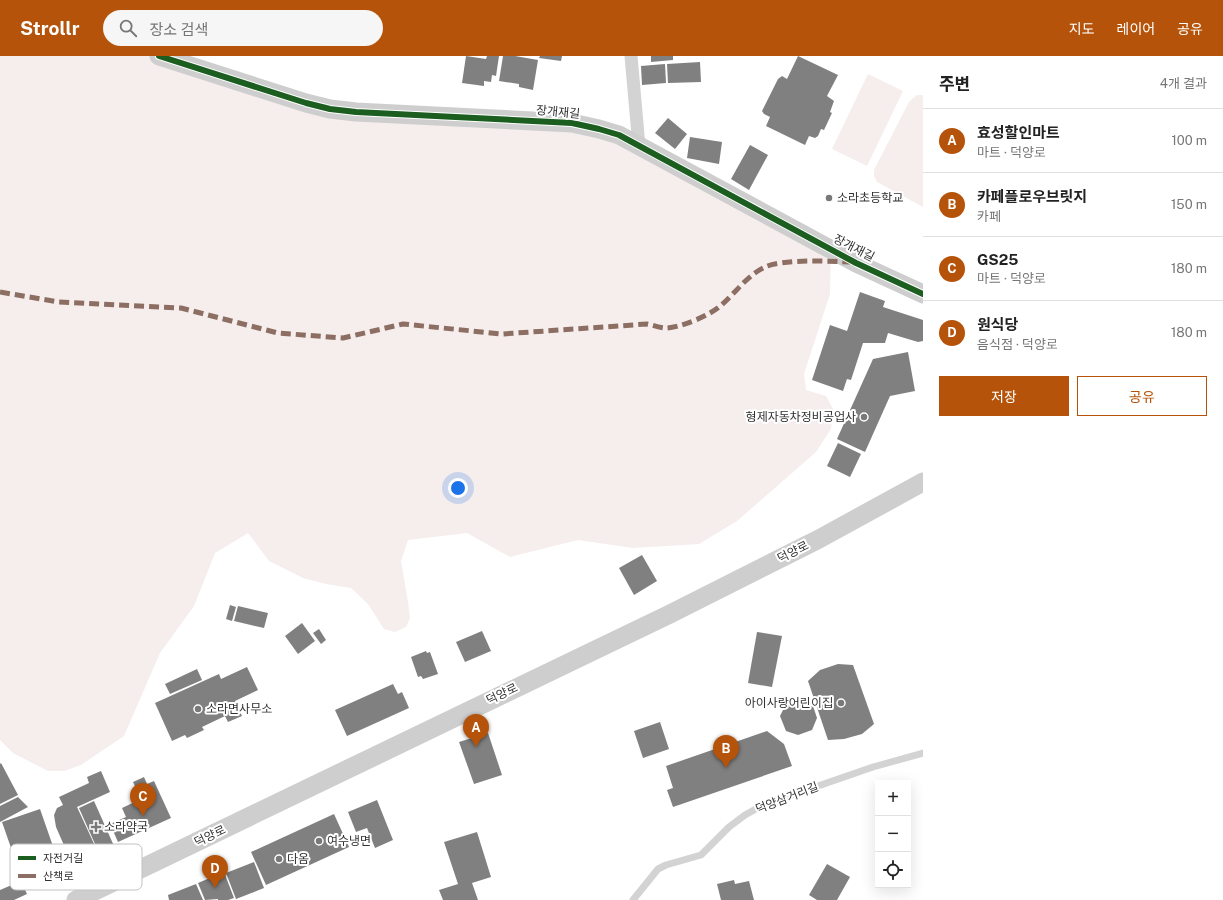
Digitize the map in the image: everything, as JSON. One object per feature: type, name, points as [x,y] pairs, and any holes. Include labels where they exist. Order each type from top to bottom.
[{"type":"main road","name":"장개재길","points":[[159,56],[306,103],[330,108],[356,112],[572,123],[598,129],[619,136],[639,146],[856,263],[923,294]]},
{"type":"main road","name":"덕양로","points":[[142,871],[670,614],[819,539],[923,482]]},
{"type":"main road","name":"덕양로","points":[[88,897],[102,890]]},
{"type":"street","points":[[631,56],[639,146]]},
{"type":"lane","name":"덕양삼거리길","points":[[633,900],[655,872],[661,867],[701,855],[729,827],[745,815],[763,805],[873,767],[923,753]]},
{"type":"shaded area","points":[[0,56],[160,56],[306,103],[599,129],[831,249],[830,294],[804,374],[806,390],[826,396],[833,409],[831,429],[816,452],[737,521],[699,544],[633,548],[578,540],[510,557],[467,533],[408,540],[401,561],[410,618],[406,627],[395,632],[384,629],[368,604],[351,588],[303,578],[269,561],[248,533],[215,553],[194,606],[160,653],[124,736],[81,765],[64,771],[48,771],[13,753],[0,740]]},
{"type":"shaded area","points":[[868,74],[903,91],[867,166],[832,149]]},
{"type":"shaded area","points":[[917,95],[923,95],[923,207],[877,182],[874,176],[874,170],[909,102]]},
{"type":"building","points":[[466,56],[486,59],[487,56],[499,56],[496,76],[492,75],[491,82],[484,81],[484,86],[462,83]]},
{"type":"building","points":[[503,56],[515,56],[538,60],[533,90],[519,87],[519,84],[499,81]]},
{"type":"building","points":[[540,56],[562,56],[561,61],[539,58]]},
{"type":"building","points":[[651,56],[673,56],[673,60],[651,62]]},
{"type":"building","points":[[798,56],[838,75],[827,96],[834,101],[830,112],[832,113],[824,130],[821,129],[818,136],[815,138],[809,136],[805,145],[766,126],[770,117],[762,111],[778,79],[782,76],[787,79]]},
{"type":"building","points":[[700,62],[701,82],[668,83],[667,64]]},
{"type":"building","points":[[665,64],[666,83],[642,85],[641,66]]},
{"type":"building","points":[[668,118],[687,134],[675,149],[655,133]]},
{"type":"building","points":[[690,137],[722,142],[719,164],[687,158]]},
{"type":"building","points":[[750,145],[768,155],[749,190],[731,179]]},
{"type":"building","points":[[860,292],[885,301],[883,307],[923,320],[923,341],[918,342],[888,333],[885,343],[863,343],[851,380],[847,379],[843,391],[812,380],[830,325],[847,331]]},
{"type":"building","name":"형제자동차정비공업사","points":[[908,352],[915,391],[890,396],[865,452],[837,439],[873,359]]},
{"type":"building","points":[[838,443],[861,454],[850,477],[827,466]]},
{"type":"building","points":[[642,555],[657,581],[634,595],[619,568]]},
{"type":"building","points":[[230,605],[236,607],[232,621],[226,619]]},
{"type":"building","points":[[238,606],[268,613],[264,628],[234,621]]},
{"type":"building","points":[[302,623],[315,641],[298,654],[285,636]]},
{"type":"building","points":[[319,629],[326,640],[321,644],[313,633]]},
{"type":"building","points":[[482,631],[491,651],[465,662],[456,642]]},
{"type":"building","points":[[757,632],[782,636],[772,687],[748,683]]},
{"type":"building","points":[[426,651],[427,653],[430,652],[438,674],[423,679],[421,676],[418,677],[411,657]]},
{"type":"building","name":"아이사랑어린이집","points":[[838,664],[853,665],[874,724],[862,734],[844,739],[828,740],[808,681],[820,670]]},
{"type":"building","name":"소라면사무소","points":[[247,667],[258,690],[235,701],[242,716],[228,722],[225,716],[202,727],[204,730],[187,738],[185,735],[172,741],[155,703],[219,674],[221,679]]},
{"type":"building","points":[[197,669],[202,680],[170,694],[165,684]]},
{"type":"building","points":[[393,684],[398,694],[402,692],[409,708],[347,736],[335,710]]},
{"type":"building","points":[[799,699],[812,703],[817,718],[812,730],[798,735],[786,731],[780,716],[786,704]]},
{"type":"building","points":[[660,722],[669,749],[643,758],[634,731]]},
{"type":"building","points":[[767,731],[784,744],[792,766],[673,807],[667,790],[673,788],[666,766]]},
{"type":"building","points":[[488,733],[502,775],[474,784],[459,742]]},
{"type":"building","points":[[1,763],[18,795],[0,804],[0,764]]},
{"type":"building","points":[[101,771],[110,792],[77,807],[94,844],[63,844],[56,827],[54,815],[57,808],[63,805],[59,797],[89,783],[87,777]]},
{"type":"building","points":[[144,777],[147,784],[154,781],[171,818],[118,842],[110,824],[126,817],[122,808],[141,799],[133,782]]},
{"type":"building","points":[[18,797],[28,807],[0,822],[0,806]]},
{"type":"building","points":[[377,800],[393,840],[375,848],[367,828],[356,832],[348,812]]},
{"type":"building","points":[[94,801],[113,844],[95,844],[79,808]]},
{"type":"building","points":[[40,809],[52,844],[10,845],[2,822]]},
{"type":"building","points":[[334,814],[349,847],[266,885],[251,852]]},
{"type":"building","points":[[477,832],[491,877],[472,883],[478,900],[443,900],[439,890],[458,884],[444,842]]},
{"type":"building","points":[[254,862],[264,888],[236,899],[226,873]]},
{"type":"building","points":[[827,864],[850,877],[837,900],[817,900],[809,895]]},
{"type":"building","points":[[224,872],[234,898],[228,900],[205,900],[198,883]]},
{"type":"building","points":[[734,880],[735,884],[749,881],[754,900],[721,900],[717,884]]},
{"type":"building","points":[[196,884],[203,900],[169,900],[168,895]]},
{"type":"building","points":[[10,886],[10,890],[25,890],[27,894],[14,900],[0,900],[0,890]]},
{"type":"marked path","points":[[0,292],[59,302],[181,308],[278,333],[343,338],[403,324],[502,334],[647,324],[663,328],[678,326],[694,321],[719,307],[752,275],[773,264],[819,261],[850,262]]},
{"type":"cycle path","points":[[159,56],[306,103],[330,109],[356,112],[572,123],[619,135],[856,263],[923,294]]},
{"type":"place","name":"소라초등학교","points":[[829,198]]},
{"type":"place","name":"형제자동차정비공업사","points":[[864,417]]},
{"type":"place","name":"아이사랑어린이집","points":[[841,703]]},
{"type":"place","name":"소라면사무소","points":[[198,709]]},
{"type":"place","name":"효성할인마트","points":[[476,747]]},
{"type":"place","name":"카페플로우브릿지","points":[[726,768]]},
{"type":"place","name":"GS25","points":[[143,816]]},
{"type":"place","name":"소라약국","points":[[96,827]]},
{"type":"place","name":"여수냉면","points":[[319,841]]},
{"type":"place","name":"다옴","points":[[279,859]]},
{"type":"place","name":"원식당","points":[[215,888]]}]
